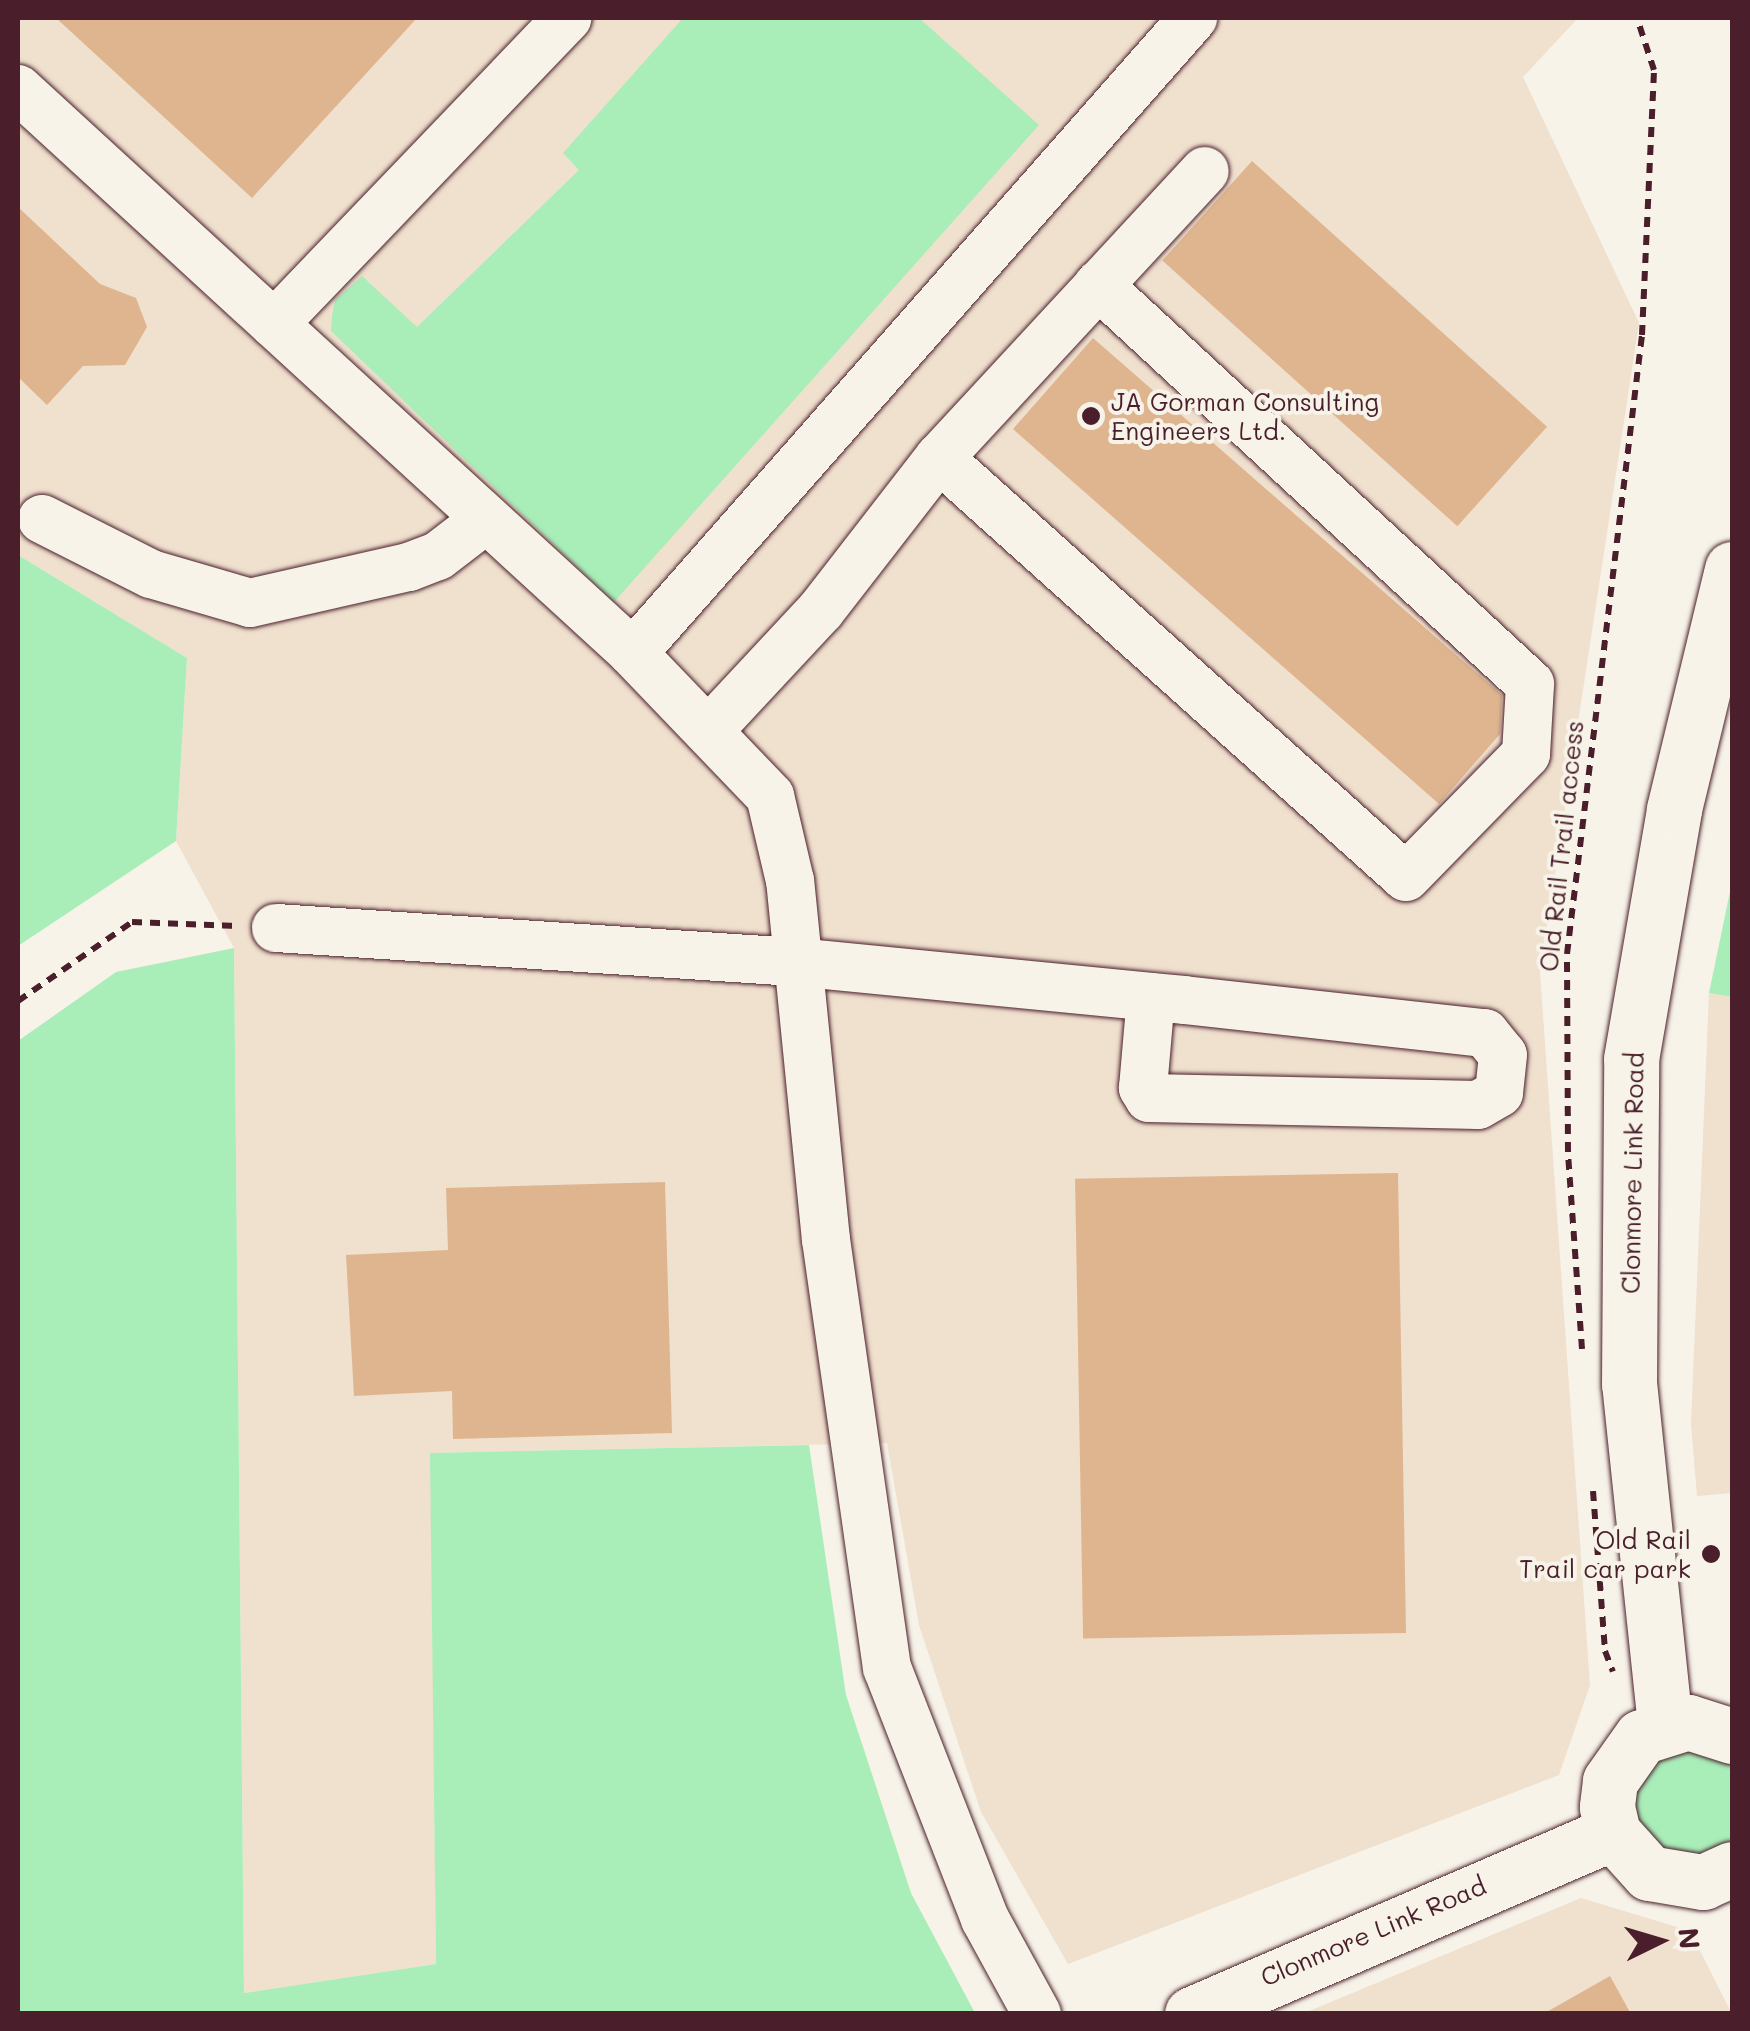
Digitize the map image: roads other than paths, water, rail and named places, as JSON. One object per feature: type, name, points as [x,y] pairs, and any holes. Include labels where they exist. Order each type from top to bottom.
[{"type":"main road","name":"Clonmore Link Road","points":[[1653,1732],[1628,1384],[1631,1059],[1674,809],[1732,570]]},
{"type":"main road","points":[[1731,1874],[1675,1882],[1628,1856],[1613,1833],[1610,1781],[1653,1732],[1710,1725],[1732,1736]]},
{"type":"main road","name":"Clonmore Link Road","points":[[1192,2014],[1266,1998],[1613,1833]]},
{"type":"street","points":[[274,324],[567,18]]},
{"type":"street","points":[[633,653],[1193,18]]},
{"type":"street","points":[[18,89],[633,653],[710,728],[770,796],[790,881],[854,1468],[887,1668],[947,1832],[1037,2014]]},
{"type":"street","points":[[710,728],[821,610],[939,458],[1205,170]]},
{"type":"street","points":[[939,458],[1406,877],[1526,754],[1530,684],[1098,285]]},
{"type":"street","points":[[42,519],[152,574],[250,603],[409,567],[438,556],[486,519]]},
{"type":"street","points":[[276,928],[796,962],[1150,997],[1485,1034],[1503,1055],[1499,1094],[1478,1106],[1150,1098],[1143,1088],[1150,997]]},
{"type":"place","name":"JA Gorman Consulting Engineers Ltd.","points":[[1091,416]]},
{"type":"place","name":"Old Rail Trail car park","points":[[1711,1554]]}]
